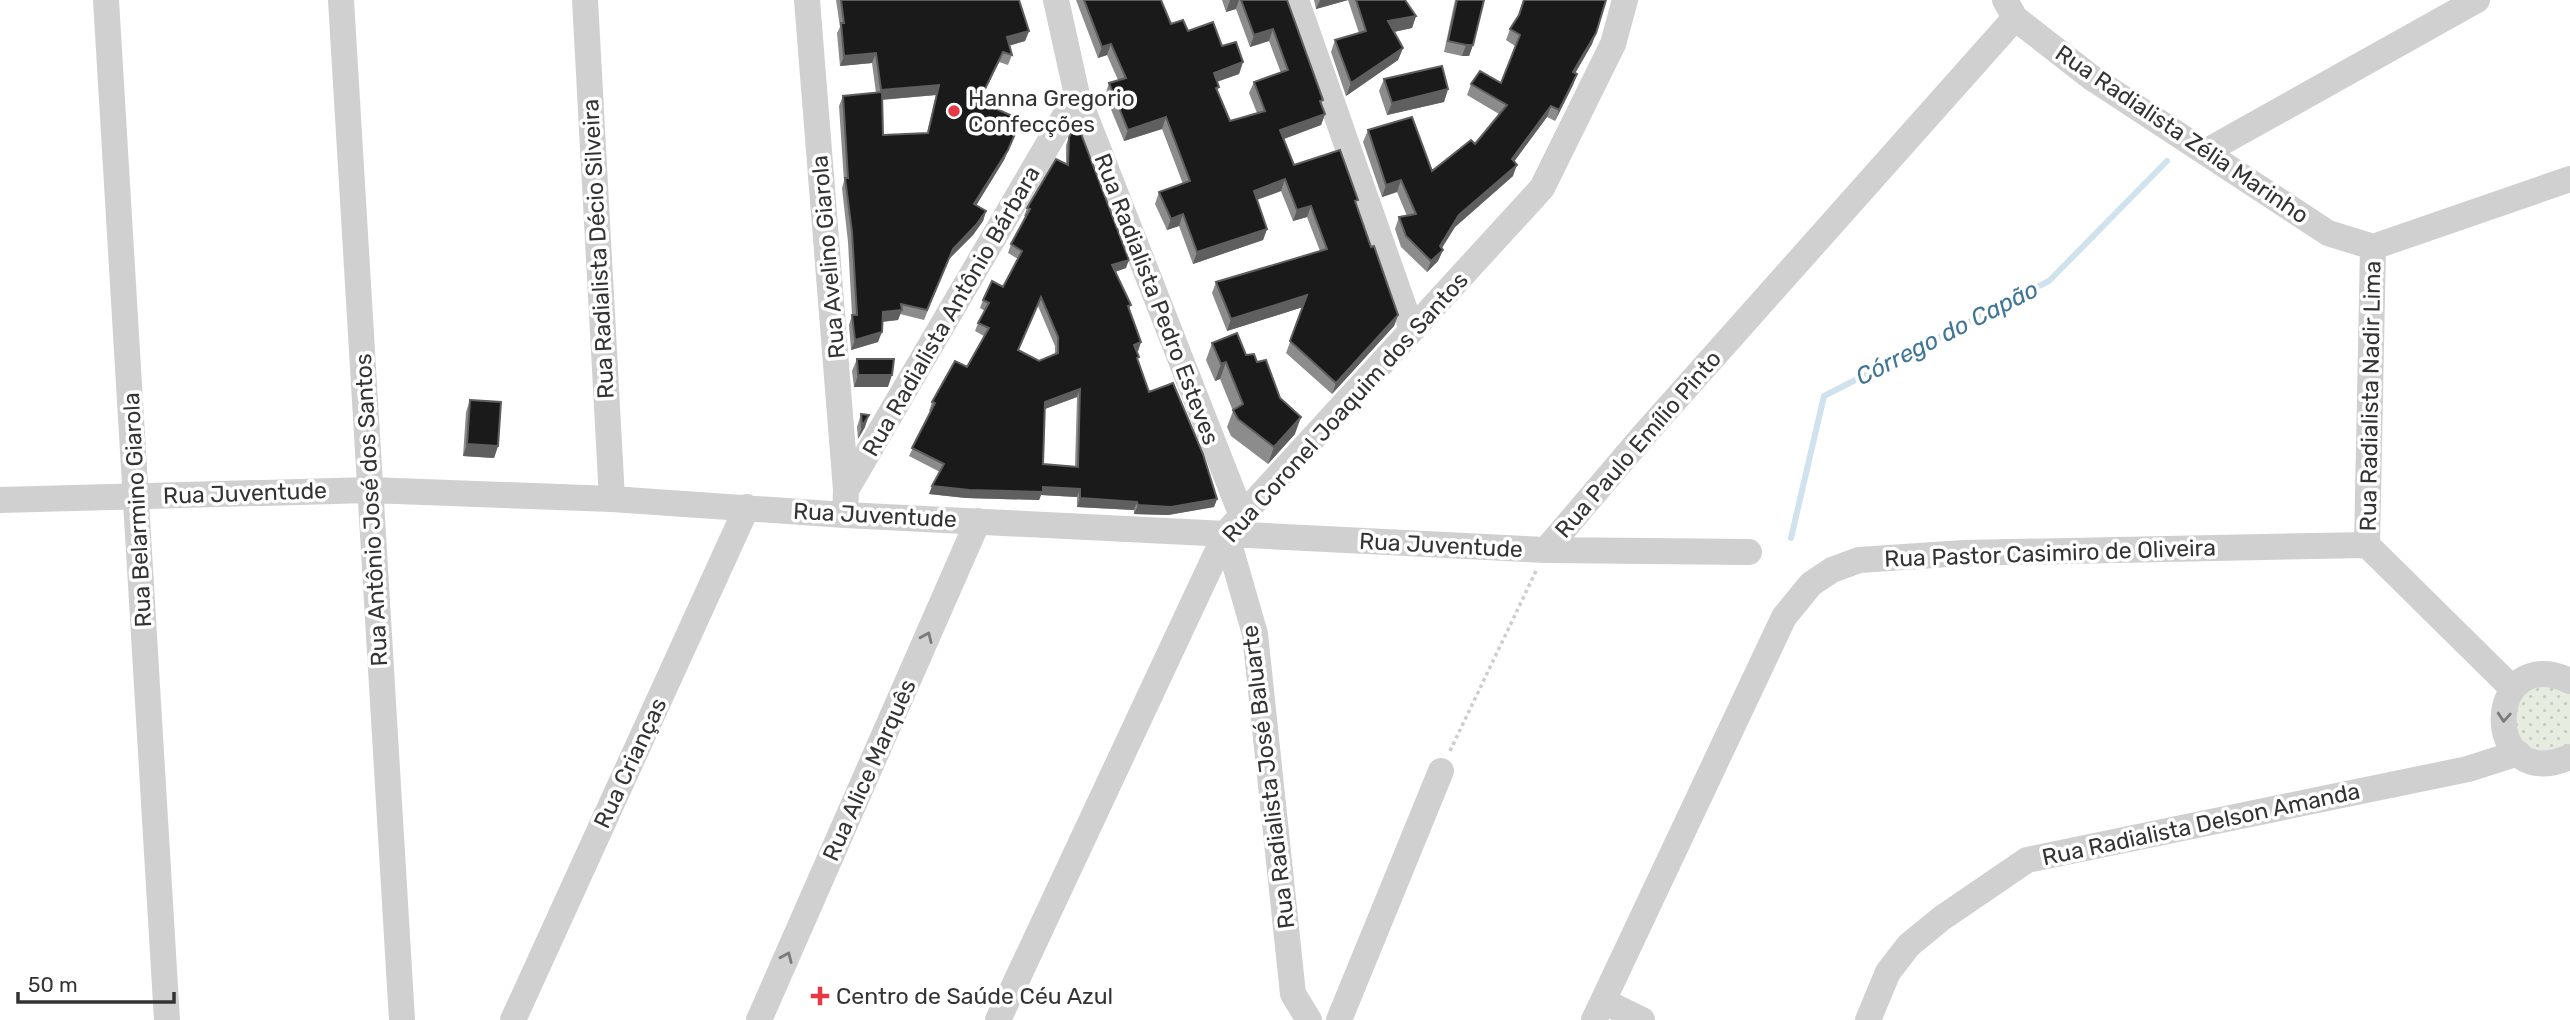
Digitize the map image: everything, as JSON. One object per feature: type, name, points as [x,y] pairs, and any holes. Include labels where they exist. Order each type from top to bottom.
[{"type":"street","name":"Rua Belarmino Giarola","points":[[106,0],[167,1020]]},
{"type":"street","name":"Rua Antônio José dos Santos","points":[[341,0],[402,1020]]},
{"type":"street","name":"Rua Radialista Décio Silveira","points":[[585,0],[612,499]]},
{"type":"street","name":"Rua Avelino Giarola","points":[[807,0],[846,503]]},
{"type":"street","name":"Rua Radialista Pedro Esteves","points":[[1056,0],[1077,95],[1234,524]]},
{"type":"street","points":[[1296,0],[1412,330]]},
{"type":"street","name":"Rua Coronel Joaquim dos Santos","points":[[998,1020],[1234,524],[1542,188],[1613,44],[1625,0]]},
{"type":"street","points":[[2205,152],[2477,0]]},
{"type":"street","name":"Rua Radialista Zélia Marinho","points":[[2010,9],[2092,78],[2328,233],[2373,247]]},
{"type":"street","name":"Rua Paulo Emílio Pinto","points":[[1546,550],[2010,9]]},
{"type":"street","name":"Rua Radialista Antônio Bárbara","points":[[846,503],[1077,95]]},
{"type":"street","points":[[2373,247],[2570,179]]},
{"type":"street","name":"Rua Radialista Nadir Lima","points":[[2367,545],[2373,247]]},
{"type":"street","name":"Rua Juventude","points":[[0,500],[370,490],[747,507],[846,503],[978,521],[1234,524],[1546,550],[1749,552]]},
{"type":"street","name":"Rua Crianças","points":[[513,1020],[747,507]]},
{"type":"street","name":"Rua Alice Marquês","points":[[759,1020],[978,521]]},
{"type":"street","name":"Rua Radialista José Baluarte","points":[[1234,524],[1255,634],[1293,993],[1309,1020]]},
{"type":"street","points":[[2367,545],[2513,689]]},
{"type":"street","name":"Rua Pastor Casimiro de Oliveira","points":[[1598,1011],[1784,617],[1811,584],[1832,570],[1859,560],[1916,555],[2367,545]]},
{"type":"street","points":[[2570,676],[2540,675],[2526,680],[2513,689],[2505,701],[2502,715],[2508,742],[2518,753],[2530,760],[2544,763],[2558,762],[2570,757]]},
{"type":"street","name":"Rua Radialista Delson Amanda","points":[[1868,1020],[1888,972],[1909,945],[1941,918],[2027,860],[2468,769],[2518,753]]},
{"type":"street","points":[[1339,1020],[1441,771]]},
{"type":"street","points":[[1598,1011],[1642,1020]]},
{"type":"path","name":"Rua Paulo Emílio Pinto","points":[[1441,771],[1546,550]]},
{"type":"shaded area","points":[[2529,683],[2570,687],[2570,752],[2521,750],[2511,702]]},
{"type":"building","points":[[841,0],[1019,0],[1029,31],[1007,37],[1012,55],[1003,52],[979,101],[1021,120],[1008,150],[974,204],[986,211],[953,249],[927,310],[901,304],[902,310],[883,312],[882,332],[855,340],[852,315],[857,315],[852,232],[845,178],[848,178],[843,96],[882,92],[883,135],[928,133],[939,85],[881,90],[876,53],[844,56]]},
{"type":"building","points":[[1084,0],[1161,0],[1171,24],[1183,20],[1188,31],[1213,22],[1222,46],[1236,42],[1243,62],[1214,73],[1219,87],[1216,88],[1230,121],[1265,111],[1254,82],[1288,70],[1273,29],[1254,35],[1241,0],[1287,0],[1323,100],[1320,101],[1325,114],[1280,130],[1294,165],[1340,150],[1371,247],[1374,246],[1398,315],[1336,383],[1290,341],[1307,295],[1231,319],[1216,282],[1327,249],[1311,206],[1297,210],[1285,179],[1254,191],[1267,229],[1197,252],[1183,214],[1171,219],[1159,192],[1190,181],[1166,117],[1128,130],[1109,83],[1126,78],[1111,44],[1102,47]]},
{"type":"building","points":[[1356,0],[1405,0],[1416,16],[1388,21],[1403,48],[1351,83],[1335,40],[1366,31]]},
{"type":"building","points":[[1457,0],[1484,0],[1473,45],[1448,41]]},
{"type":"building","points":[[1524,0],[1606,0],[1596,33],[1573,72],[1577,74],[1559,110],[1551,106],[1512,159],[1517,165],[1459,215],[1440,246],[1443,250],[1431,261],[1406,236],[1399,217],[1416,214],[1401,180],[1386,185],[1368,130],[1412,117],[1432,171],[1471,140],[1475,144],[1507,105],[1471,84],[1480,71],[1501,83],[1520,35],[1510,29]]},
{"type":"building","points":[[1442,66],[1448,89],[1392,103],[1384,79]]},
{"type":"building","points":[[1077,123],[1129,260],[1112,265],[1131,305],[1128,306],[1141,342],[1134,345],[1149,392],[1173,383],[1203,454],[1217,499],[1171,507],[1080,498],[1080,489],[1043,487],[1043,492],[932,486],[944,464],[912,448],[935,403],[932,402],[955,361],[967,367],[989,328],[978,323],[989,303],[983,300],[992,281],[1003,287],[1022,251],[1011,244],[1030,209],[1027,208],[1056,159],[1068,165],[1069,137]],"holes":[[[1041,297],[1058,337],[1058,353],[1039,361],[1018,350]],[[1080,389],[1078,467],[1043,464],[1045,402]]]},
{"type":"building","points":[[1237,333],[1246,355],[1254,354],[1257,362],[1266,360],[1280,398],[1301,417],[1274,447],[1238,419],[1233,410],[1243,404],[1226,362],[1221,364],[1212,343]]},
{"type":"building","points":[[857,359],[894,359],[892,375],[858,375]]},
{"type":"building","points":[[470,400],[501,402],[498,446],[467,444]]},
{"type":"building","points":[[861,414],[869,415],[862,426]]},
{"type":"waterway","name":"Córrego do Capão","points":[[1791,538],[1824,396],[2049,281],[2167,161]]},
{"type":"place","name":"Hanna Gregorio Confecções","points":[[954,111]]},
{"type":"place","name":"Centro de Saúde Céu Azul","points":[[820,996]]}]
